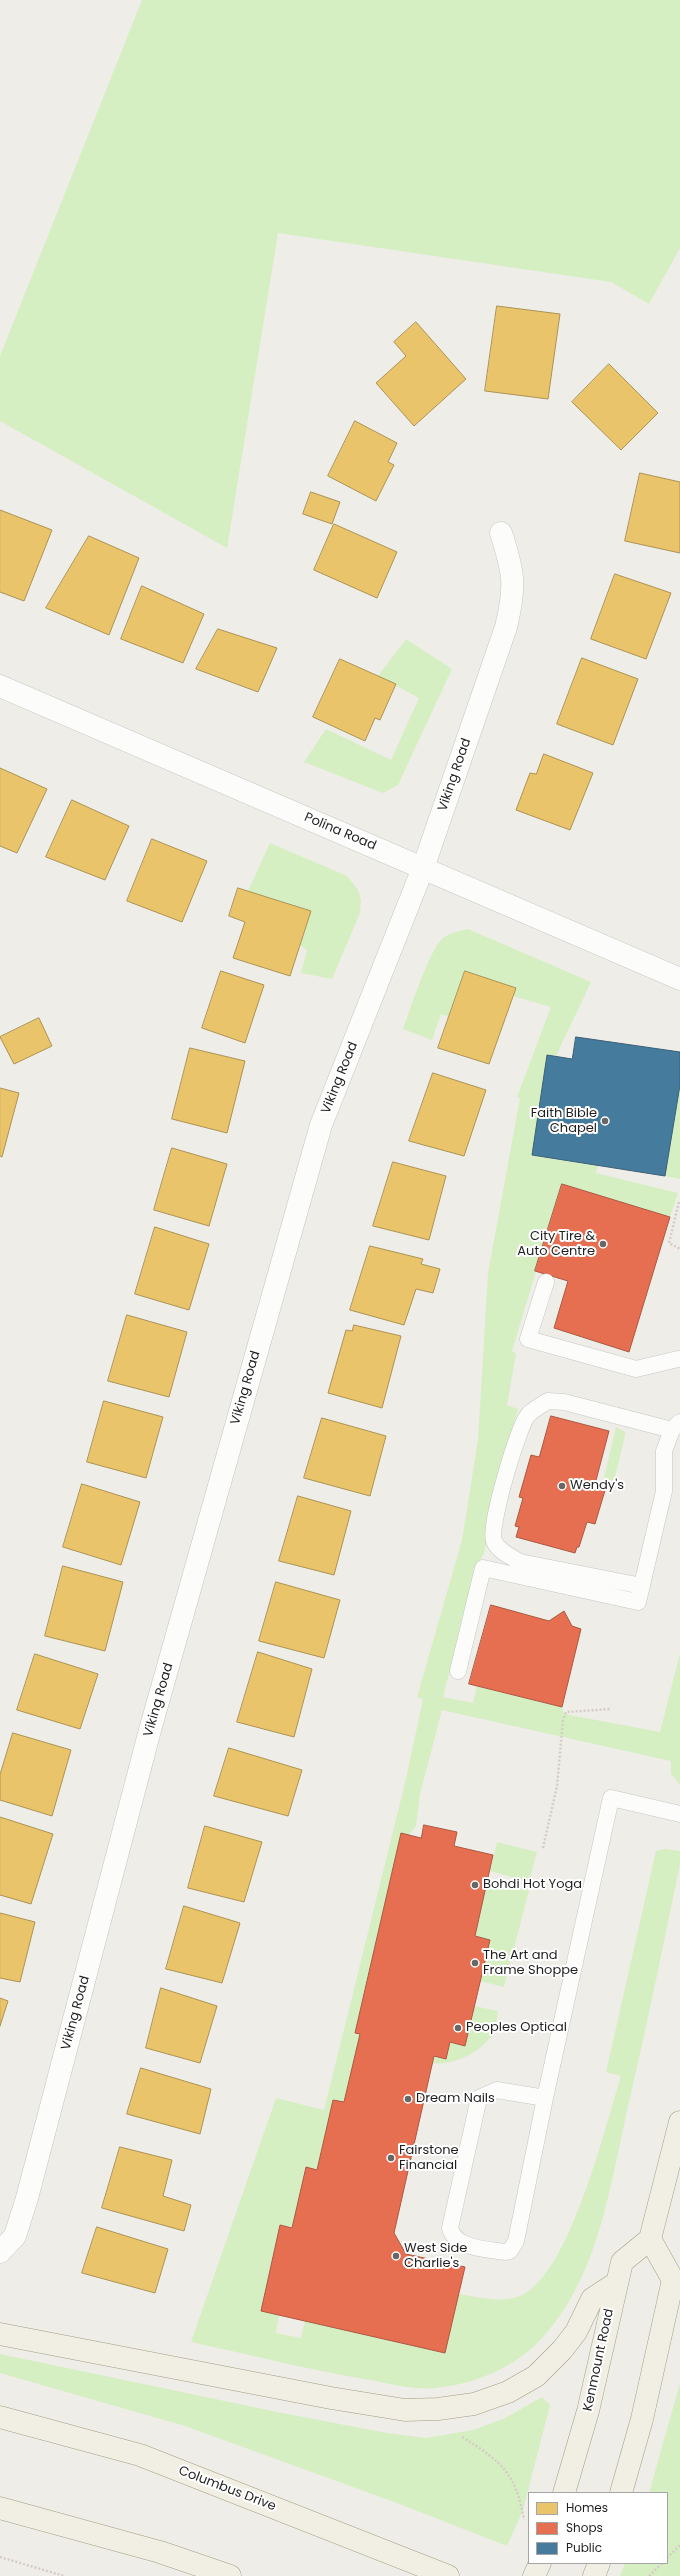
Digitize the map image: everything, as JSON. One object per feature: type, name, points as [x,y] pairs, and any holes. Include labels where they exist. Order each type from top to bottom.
[{"type":"main road","points":[[621,2492],[642,2419],[673,2280],[650,2239],[680,2122]]},
{"type":"main road","name":"Kenmount Road","points":[[564,2492],[588,2410],[615,2284],[622,2262],[650,2239]]},
{"type":"main road","points":[[0,2334],[331,2398],[405,2410],[438,2409],[474,2404],[508,2392],[536,2376],[562,2350],[576,2332],[592,2299],[615,2284]]},
{"type":"main road","name":"Columbus Drive","points":[[0,2417],[140,2455],[448,2576]]},
{"type":"main road","points":[[0,2508],[160,2552],[230,2576]]},
{"type":"main road","points":[[534,2576],[540,2564]]},
{"type":"main road","points":[[594,2576],[599,2564]]},
{"type":"street","name":"Viking Road","points":[[0,2252],[15,2236],[27,2198],[152,1722],[321,1125],[423,868],[506,627],[513,597],[511,565],[501,533]]},
{"type":"street","name":"Polina Road","points":[[0,686],[680,979]]},
{"type":"lane","points":[[546,1282],[528,1339],[636,1369],[679,1359]]},
{"type":"lane","points":[[458,1671],[483,1568],[638,1602],[642,1586],[664,1492],[664,1451],[676,1426],[564,1402],[548,1401],[528,1416],[520,1431],[493,1524],[494,1541],[504,1553],[520,1562],[642,1586]]},
{"type":"lane","points":[[545,2098],[497,2090],[479,2098],[450,2228],[451,2234],[463,2244],[505,2252],[510,2251],[514,2247],[610,1798],[680,1814]]},
{"type":"path","points":[[679,1202],[668,1242],[680,1249]]},
{"type":"path","points":[[543,1848],[558,1786],[563,1720],[566,1712],[611,1709]]},
{"type":"path","points":[[456,2433],[486,2452],[508,2473],[517,2487],[524,2520]]},
{"type":"path","points":[[668,2557],[680,2545]]},
{"type":"path","points":[[0,2557],[64,2576]]},
{"type":"path","points":[[649,2576],[661,2564]]},
{"type":"green space","points":[[142,0],[680,0],[680,248],[649,304],[611,282],[278,233],[227,548],[0,421],[0,356]]},
{"type":"green space","points":[[406,639],[452,669],[398,785],[383,793],[304,762],[326,729],[391,760],[419,698],[378,676]]},
{"type":"green space","points":[[270,843],[347,876],[358,890],[361,900],[360,913],[332,979],[301,973],[307,950],[300,945],[311,911],[248,891]]},
{"type":"green space","points":[[468,929],[591,982],[556,1056],[547,1055],[532,1155],[598,1165],[596,1173],[678,1193],[670,1217],[562,1184],[512,1351],[516,1354],[507,1405],[518,1409],[503,1463],[484,1553],[477,1566],[443,1697],[473,1703],[477,1686],[562,1707],[564,1714],[660,1732],[680,1653],[680,1785],[671,1774],[671,1761],[442,1710],[420,1794],[416,1826],[409,1835],[401,1834],[355,2033],[360,2034],[344,2102],[333,2100],[317,2170],[305,2167],[292,2228],[280,2225],[261,2311],[279,2315],[276,2333],[301,2338],[305,2321],[445,2353],[459,2294],[490,2299],[515,2298],[522,2295],[539,2281],[555,2258],[570,2229],[584,2196],[621,2076],[606,2072],[656,1851],[665,1849],[680,1851],[680,1864],[648,2019],[607,2200],[589,2259],[577,2287],[562,2313],[543,2337],[532,2348],[507,2366],[494,2373],[465,2383],[435,2388],[419,2388],[394,2385],[325,2372],[191,2342],[276,2098],[324,2110],[405,1783],[423,1699],[417,1697],[462,1540],[478,1440],[488,1273],[520,1098],[517,1097],[551,1007],[513,996],[516,988],[465,971],[449,1017],[441,1014],[432,1040],[403,1029],[431,955],[442,939],[447,935]]},
{"type":"green space","points":[[680,1085],[680,1179],[665,1176]]},
{"type":"green space","points":[[616,1427],[625,1432],[625,1436],[613,1485],[603,1482]]},
{"type":"green space","points":[[497,1842],[537,1852],[529,1882],[490,1871]]},
{"type":"green space","points":[[488,1880],[529,1890],[504,1987],[480,1981],[475,1936]]},
{"type":"green space","points":[[474,2006],[498,2011],[494,2031],[488,2040],[475,2052],[458,2060],[433,2063],[434,2056],[450,2042],[465,2046]]},
{"type":"green space","points":[[0,2354],[282,2413],[387,2433],[426,2438],[473,2430],[503,2419],[542,2397],[550,2405],[523,2510],[507,2546],[397,2503],[185,2426],[0,2373]]},
{"type":"green space","points":[[680,2383],[680,2576],[620,2576],[625,2564],[668,2564],[668,2492],[649,2492]]},
{"type":"building: Homes","points":[[497,306],[560,314],[548,399],[485,391]]},
{"type":"building: Homes","points":[[416,322],[466,379],[414,426],[376,383],[406,356],[394,342]]},
{"type":"building: Homes","points":[[609,364],[658,413],[621,450],[572,402]]},
{"type":"building: Homes","points":[[355,421],[397,443],[388,462],[394,465],[376,501],[328,476]]},
{"type":"building: Homes","points":[[640,473],[680,482],[680,553],[625,541]]},
{"type":"building: Homes","points":[[311,492],[340,502],[332,524],[303,514]]},
{"type":"building: Homes","points":[[0,510],[52,530],[24,601],[0,592]]},
{"type":"building: Homes","points":[[334,524],[397,552],[377,598],[314,570]]},
{"type":"building: Homes","points":[[89,536],[139,558],[109,635],[46,608]]},
{"type":"building: Homes","points":[[615,574],[671,593],[646,659],[591,639]]},
{"type":"building: Homes","points":[[142,586],[204,614],[183,663],[121,639]]},
{"type":"building: Homes","points":[[218,629],[277,648],[258,692],[196,669]]},
{"type":"building: Homes","points":[[582,658],[638,679],[613,745],[557,724]]},
{"type":"building: Homes","points":[[340,659],[396,684],[380,720],[375,718],[365,741],[313,717]]},
{"type":"building: Homes","points":[[544,754],[593,773],[570,830],[516,810],[530,773],[536,774]]},
{"type":"building: Homes","points":[[0,768],[47,789],[17,853],[0,846]]},
{"type":"building: Homes","points":[[72,800],[129,826],[105,880],[46,857]]},
{"type":"building: Homes","points":[[152,839],[207,861],[182,922],[127,901]]},
{"type":"building: Homes","points":[[238,888],[311,911],[290,976],[233,958],[245,922],[229,916]]},
{"type":"building: Homes","points":[[221,971],[264,985],[245,1043],[202,1028]]},
{"type":"building: Homes","points":[[465,971],[516,988],[489,1064],[438,1048]]},
{"type":"building: Homes","points":[[39,1018],[52,1046],[14,1064],[0,1037]]},
{"type":"building: Homes","points":[[190,1048],[245,1061],[227,1133],[172,1119]]},
{"type":"building: Homes","points":[[433,1073],[486,1090],[464,1156],[409,1141]]},
{"type":"building: Homes","points":[[0,1088],[19,1093],[2,1157],[0,1156]]},
{"type":"building: Homes","points":[[172,1148],[227,1164],[209,1226],[154,1210]]},
{"type":"building: Homes","points":[[393,1162],[446,1176],[429,1240],[373,1226]]},
{"type":"building: Homes","points":[[155,1227],[209,1244],[189,1310],[135,1294]]},
{"type":"building: Homes","points":[[370,1246],[423,1259],[421,1264],[440,1269],[433,1293],[416,1289],[404,1325],[350,1310]]},
{"type":"building: Homes","points":[[127,1315],[187,1332],[169,1397],[108,1381]]},
{"type":"building: Homes","points":[[354,1325],[401,1336],[382,1408],[328,1393],[346,1330],[352,1331]]},
{"type":"building: Homes","points":[[104,1401],[163,1417],[146,1478],[87,1462]]},
{"type":"building: Homes","points":[[322,1418],[386,1436],[370,1496],[304,1478]]},
{"type":"building: Homes","points":[[82,1484],[140,1502],[121,1565],[63,1547]]},
{"type":"building: Homes","points":[[298,1496],[351,1511],[334,1575],[279,1561]]},
{"type":"building: Homes","points":[[63,1566],[123,1582],[105,1651],[45,1636]]},
{"type":"building: Homes","points":[[276,1582],[340,1600],[324,1658],[259,1641]]},
{"type":"building: Homes","points":[[258,1652],[312,1669],[294,1737],[237,1722]]},
{"type":"building: Homes","points":[[35,1654],[98,1674],[80,1729],[17,1710]]},
{"type":"building: Homes","points":[[13,1733],[71,1750],[52,1816],[0,1800],[0,1775]]},
{"type":"building: Homes","points":[[229,1748],[302,1770],[288,1816],[214,1796]]},
{"type":"building: Homes","points":[[0,1817],[53,1834],[31,1904],[0,1895]]},
{"type":"building: Homes","points":[[205,1826],[262,1842],[244,1902],[188,1888]]},
{"type":"building: Homes","points":[[184,1906],[240,1923],[222,1983],[166,1969]]},
{"type":"building: Homes","points":[[0,1913],[35,1922],[20,1982],[0,1978]]},
{"type":"building: Homes","points":[[161,1988],[217,2006],[200,2063],[146,2048]]},
{"type":"building: Homes","points":[[0,1998],[8,2001],[0,2026]]},
{"type":"building: Homes","points":[[141,2068],[211,2089],[200,2134],[127,2114]]},
{"type":"building: Homes","points":[[120,2147],[172,2160],[163,2196],[191,2205],[184,2231],[102,2208]]},
{"type":"building: Homes","points":[[97,2227],[168,2249],[155,2293],[82,2273]]},
{"type":"building: Shops","name":"City Tire & Auto Centre","points":[[562,1184],[670,1217],[629,1352],[554,1328],[568,1281],[535,1271]]},
{"type":"building: Shops","name":"Wendy's","points":[[551,1416],[609,1431],[595,1484],[606,1487],[595,1524],[587,1522],[579,1547],[577,1547],[575,1553],[516,1537],[519,1527],[515,1526],[523,1498],[519,1497],[531,1455],[539,1457]]},
{"type":"building: Shops","points":[[491,1605],[549,1621],[564,1611],[572,1626],[581,1629],[562,1707],[469,1684]]},
{"type":"building: Shops","points":[[424,1825],[457,1832],[454,1846],[493,1855],[475,1936],[490,1940],[465,2046],[450,2042],[446,2059],[434,2056],[394,2233],[406,2254],[465,2267],[445,2353],[261,2311],[280,2225],[292,2228],[306,2167],[317,2170],[333,2100],[344,2102],[360,2034],[355,2033],[401,1833],[421,1838]]},
{"type":"building: Public","name":"Faith Bible Chapel","points":[[576,1037],[680,1052],[680,1085],[665,1176],[532,1155],[547,1055],[572,1059]]},
{"type":"place","name":"Faith Bible Chapel","points":[[605,1121]]},
{"type":"place","name":"City Tire & Auto Centre","points":[[603,1244]]},
{"type":"place","name":"Wendy's","points":[[562,1486]]},
{"type":"place","name":"Bohdi Hot Yoga","points":[[475,1885]]},
{"type":"place","name":"The Art and Frame Shoppe","points":[[475,1963]]},
{"type":"place","name":"Peoples Optical","points":[[458,2028]]},
{"type":"place","name":"Dream Nails","points":[[408,2099]]},
{"type":"place","name":"Fairstone Financial","points":[[391,2158]]},
{"type":"place","name":"West Side Charlie's","points":[[396,2256]]}]
